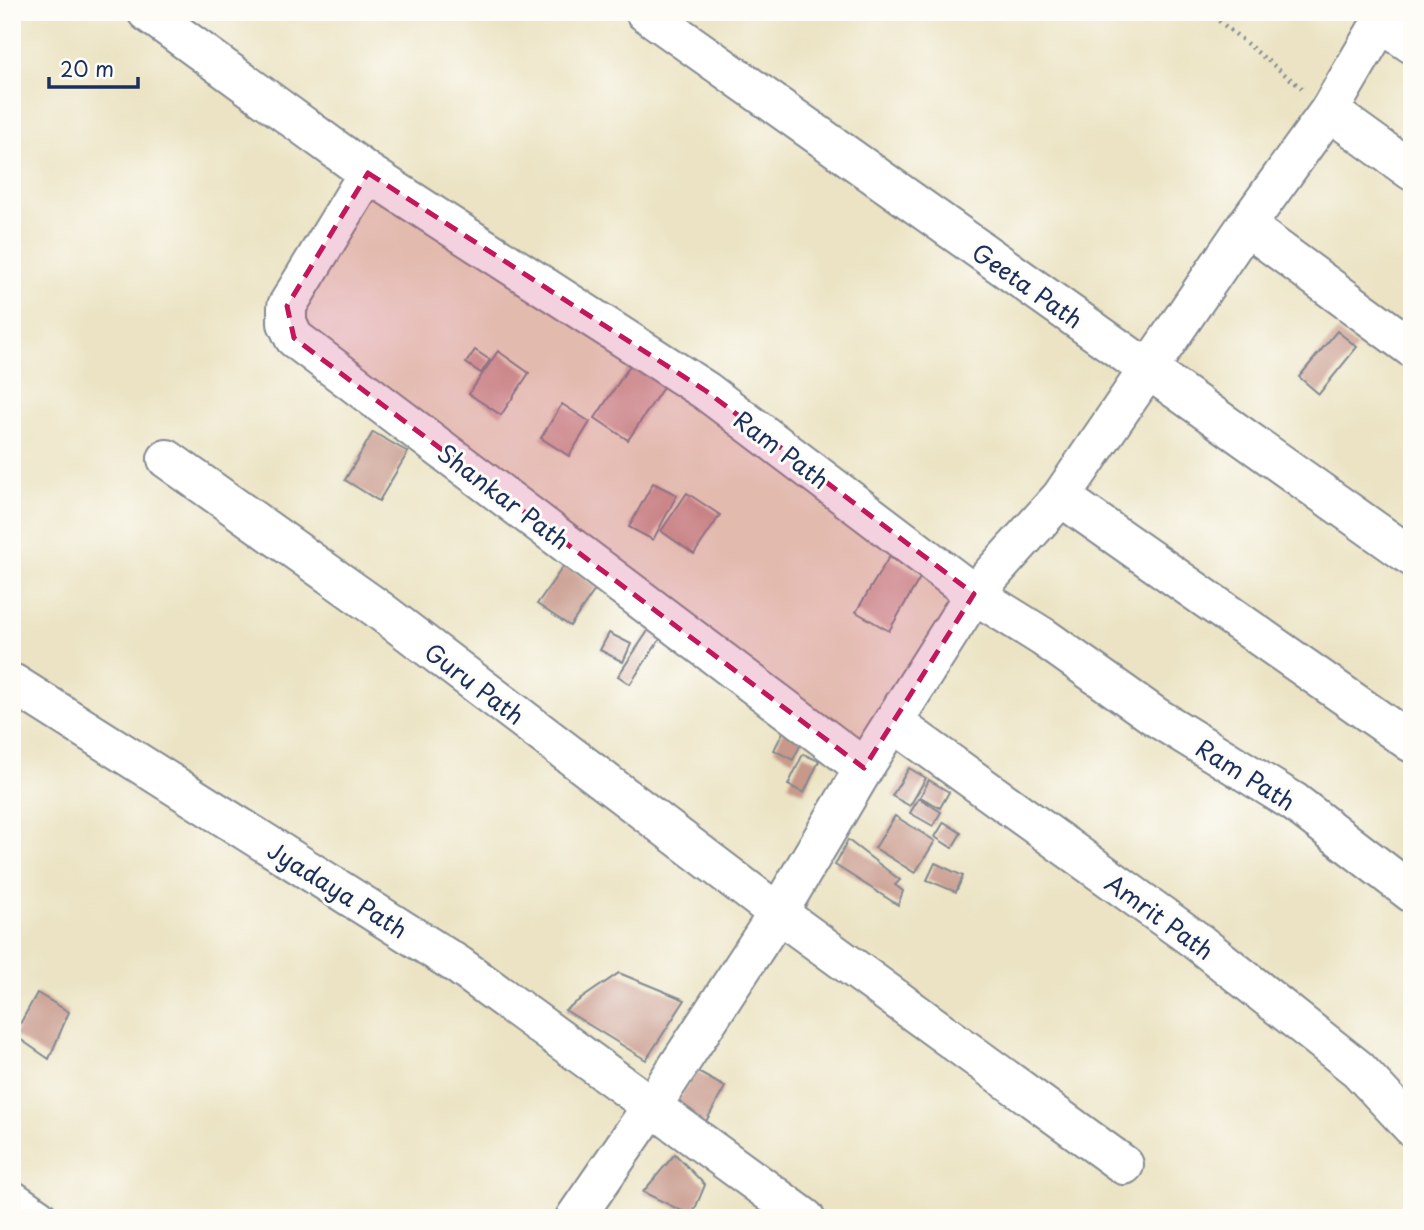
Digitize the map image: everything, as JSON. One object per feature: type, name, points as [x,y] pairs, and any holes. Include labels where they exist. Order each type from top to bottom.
[{"type":"street","name":"Ram Path","points":[[147,12],[368,173],[706,391],[974,594],[1043,637],[1156,717],[1294,802],[1412,893]]},
{"type":"street","name":"Geeta Path","points":[[645,12],[1412,557]]},
{"type":"street","points":[[575,1218],[778,913],[864,768],[974,594],[1061,497],[1246,226],[1329,111],[1383,17],[1412,44]]},
{"type":"street","points":[[1329,111],[1412,171]]},
{"type":"street","name":"Shankar Path","points":[[368,173],[288,306],[287,323],[294,338],[864,768]]},
{"type":"street","points":[[1246,226],[1412,348]]},
{"type":"street","name":"Guru Path","points":[[167,459],[378,609],[778,913],[1124,1165]]},
{"type":"street","points":[[1061,497],[1412,743]]},
{"type":"street","name":"Jyadaya Path","points":[[14,684],[458,964],[805,1218]]},
{"type":"street","name":"Amrit Path","points":[[894,723],[1194,939],[1358,1069],[1412,1127]]},
{"type":"street","points":[[12,1200],[38,1218]]},
{"type":"path","points":[[1208,12],[1329,111]]},
{"type":"highlighted area","points":[[368,173],[706,391],[974,594],[864,768],[294,338],[287,306]]},
{"type":"building","points":[[1337,331],[1357,347],[1319,394],[1299,377]]},
{"type":"building","points":[[475,350],[490,360],[481,373],[466,363]]},
{"type":"building","points":[[498,351],[529,373],[501,415],[469,394]]},
{"type":"building","points":[[631,364],[664,386],[628,440],[595,418]]},
{"type":"building","points":[[562,404],[590,422],[569,456],[541,438]]},
{"type":"building","points":[[373,432],[408,452],[379,501],[345,480]]},
{"type":"building","points":[[653,483],[677,495],[653,540],[629,527]]},
{"type":"building","points":[[687,493],[720,515],[694,554],[661,531]]},
{"type":"building","points":[[889,557],[921,576],[889,631],[856,612]]},
{"type":"building","points":[[565,564],[597,587],[570,626],[537,604]]},
{"type":"building","points":[[654,622],[666,630],[630,684],[618,676]]},
{"type":"building","points":[[609,633],[631,644],[623,662],[600,650]]},
{"type":"building","points":[[784,730],[803,740],[793,760],[774,750]]},
{"type":"building","points":[[803,754],[819,761],[804,793],[788,785]]},
{"type":"building","points":[[909,768],[926,778],[910,806],[892,796]]},
{"type":"building","points":[[929,780],[949,792],[940,808],[920,797]]},
{"type":"building","points":[[919,798],[941,812],[933,826],[910,813]]},
{"type":"building","points":[[895,816],[935,841],[915,873],[875,848]]},
{"type":"building","points":[[944,822],[961,833],[952,848],[935,837]]},
{"type":"building","points":[[848,840],[900,880],[895,885],[903,891],[898,905],[835,865]]},
{"type":"building","points":[[935,863],[963,876],[956,892],[927,880]]},
{"type":"building","points":[[619,973],[685,1000],[646,1060],[565,1010]]},
{"type":"building","points":[[37,993],[69,1012],[49,1059],[14,1035]]},
{"type":"building","points":[[696,1071],[725,1087],[699,1134],[670,1115]]},
{"type":"building","points":[[675,1154],[705,1185],[692,1216],[643,1192]]}]
